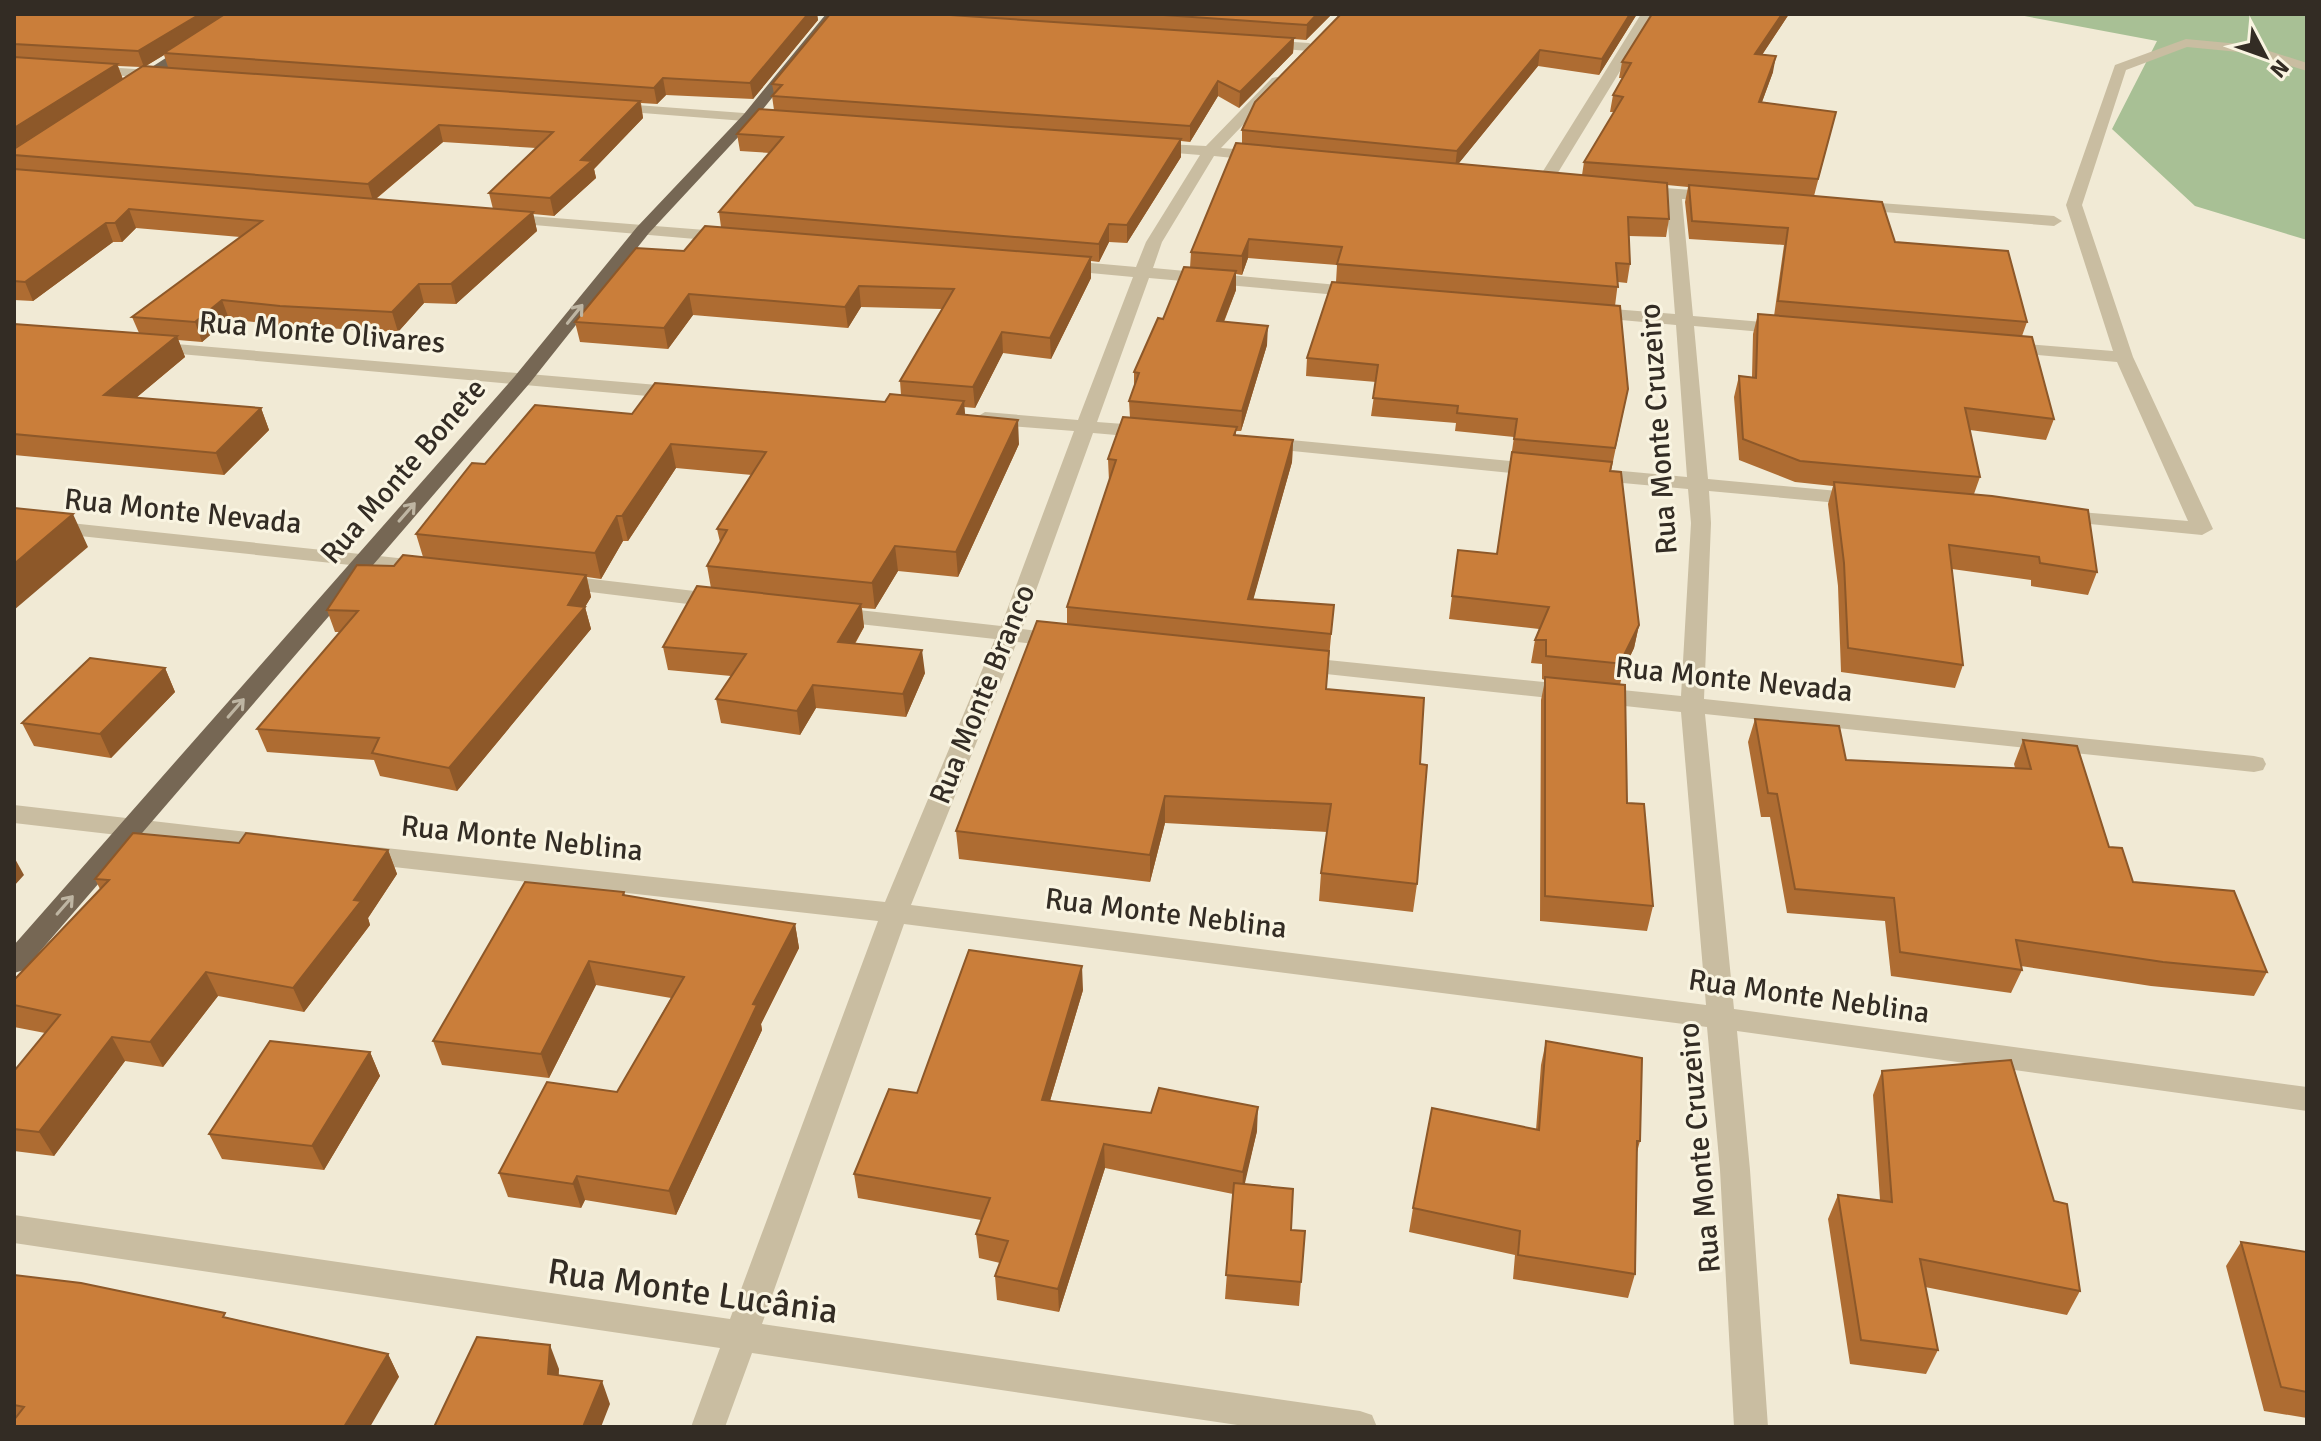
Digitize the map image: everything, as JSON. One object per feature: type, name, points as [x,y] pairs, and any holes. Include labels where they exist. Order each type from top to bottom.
[{"type":"main road","points":[[121,91],[243,14]]},
{"type":"main road","name":"Rua Monte Bonete","points":[[14,963],[522,380],[643,230],[749,117],[838,15]]},
{"type":"street","points":[[821,14],[838,15]]},
{"type":"street","points":[[1543,184],[1648,14]]},
{"type":"street","name":"Rua Monte Branco","points":[[708,1427],[894,913],[1009,634],[1083,426],[1154,242],[1210,151],[1315,41],[1246,43]]},
{"type":"street","points":[[2030,514],[2202,529],[2124,357],[2074,205],[2120,68],[2186,43],[2250,49],[2307,67]]},
{"type":"street","points":[[71,69],[178,76]]},
{"type":"street","points":[[590,106],[781,119]]},
{"type":"street","points":[[1131,145],[1274,157]]},
{"type":"street","points":[[1616,189],[1738,198]]},
{"type":"street","name":"Rua Monte Cruzeiro","points":[[1674,193],[1701,523],[1692,705],[1735,1170],[1751,1427]]},
{"type":"street","points":[[1832,205],[2054,221]]},
{"type":"street","points":[[486,217],[753,239]]},
{"type":"street","points":[[1034,263],[1382,294]]},
{"type":"street","points":[[1573,310],[1810,331]]},
{"type":"street","name":"Rua Monte Olivares","points":[[125,344],[693,394]]},
{"type":"street","points":[[1982,345],[2124,357]]},
{"type":"street","points":[[959,416],[1178,435]]},
{"type":"street","points":[[1241,441],[1874,500]]},
{"type":"street","name":"Rua Monte Nevada","points":[[14,523],[444,569]]},
{"type":"street","points":[[538,580],[742,603]]},
{"type":"street","points":[[805,611],[1088,642]]},
{"type":"street","name":"Rua Monte Nevada","points":[[1279,662],[2254,764]]},
{"type":"street","points":[[14,814],[306,848]]},
{"type":"street","name":"Rua Monte Neblina","points":[[338,852],[894,913],[1720,1018],[2307,1099]]},
{"type":"street","name":"Rua Monte Lucânia","points":[[14,1229],[1360,1427]]},
{"type":"green space","points":[[2014,14],[2307,14],[2307,240],[2195,206],[2112,129],[2157,41]]},
{"type":"building","points":[[14,14],[200,14],[138,51],[14,44]]},
{"type":"building","points":[[225,14],[808,14],[750,83],[663,78],[654,88],[164,53]]},
{"type":"building","points":[[830,14],[935,14],[1294,38],[1240,92],[1218,81],[1190,126],[772,96],[782,85],[772,84]]},
{"type":"building","points":[[1149,14],[1317,14],[1307,25]]},
{"type":"building","points":[[1341,14],[1630,14],[1602,59],[1540,50],[1457,151],[1242,130],[1255,102]]},
{"type":"building","points":[[1652,14],[1782,14],[1755,54],[1776,56],[1759,102],[1836,112],[1818,179],[1584,162],[1623,97],[1613,95],[1631,63],[1622,62]]},
{"type":"building","points":[[14,57],[117,64],[14,128]]},
{"type":"building","points":[[143,66],[640,101],[581,160],[592,161],[550,198],[489,193],[553,132],[439,125],[368,184],[14,155],[14,149]]},
{"type":"building","points":[[759,109],[1181,139],[1127,225],[1109,224],[1099,244],[719,212],[783,137],[737,134]]},
{"type":"building","points":[[1236,143],[1667,183],[1669,219],[1628,217],[1630,264],[1616,263],[1618,287],[1337,264],[1342,247],[1249,239],[1242,256],[1191,252]]},
{"type":"building","points":[[14,169],[533,212],[451,284],[419,284],[392,312],[222,300],[195,322],[132,317],[262,221],[129,209],[115,223],[106,223],[25,282],[14,281]]},
{"type":"building","points":[[1689,185],[1882,202],[1895,242],[2008,251],[2027,322],[1778,301],[1788,228],[1692,221]]},
{"type":"building","points":[[705,226],[1091,257],[1050,338],[1002,332],[973,387],[900,381],[954,289],[859,286],[845,307],[689,294],[664,328],[575,322],[636,248],[684,251]]},
{"type":"building","points":[[1184,267],[1236,271],[1217,321],[1268,326],[1242,411],[1129,401],[1139,373],[1134,372],[1158,318],[1163,319]]},
{"type":"building","points":[[1332,282],[1620,306],[1628,389],[1615,448],[1514,439],[1517,419],[1457,413],[1458,406],[1373,398],[1378,365],[1307,358]]},
{"type":"building","points":[[1758,314],[2032,337],[2054,419],[1965,408],[1980,477],[1800,461],[1743,439],[1739,376],[1756,378]]},
{"type":"building","points":[[14,324],[177,336],[104,395],[261,408],[216,453],[14,434]]},
{"type":"building","points":[[655,383],[885,402],[890,394],[964,401],[957,414],[1018,420],[956,552],[895,546],[872,583],[707,566],[727,530],[717,529],[766,452],[671,444],[622,516],[617,516],[595,553],[416,534],[472,463],[485,464],[535,405],[632,414]]},
{"type":"building","points":[[1123,417],[1237,427],[1234,435],[1293,440],[1248,599],[1334,605],[1331,634],[1067,607],[1116,460],[1108,459]]},
{"type":"building","points":[[1512,452],[1612,462],[1610,471],[1621,472],[1639,625],[1624,655],[1624,664],[1546,656],[1546,640],[1535,640],[1549,607],[1452,596],[1458,550],[1497,554]]},
{"type":"building","points":[[1834,482],[1992,496],[2088,510],[2097,572],[2040,563],[2039,557],[1949,545],[1963,665],[1848,648],[1844,563]]},
{"type":"building","points":[[14,508],[73,514],[14,564]]},
{"type":"building","points":[[403,555],[586,575],[568,605],[585,607],[449,768],[372,753],[379,738],[257,729],[358,611],[327,610],[357,565],[394,566]]},
{"type":"building","points":[[697,586],[861,604],[838,642],[922,650],[903,694],[813,685],[797,711],[716,699],[746,654],[663,647]]},
{"type":"building","points":[[1037,621],[1329,651],[1326,689],[1424,698],[1420,764],[1427,765],[1417,884],[1321,873],[1331,804],[1165,796],[1150,855],[956,831]]},
{"type":"building","points":[[90,658],[165,668],[100,734],[22,723]]},
{"type":"building","points":[[1545,677],[1625,685],[1627,803],[1644,804],[1653,906],[1545,896]]},
{"type":"building","points":[[1755,719],[1839,726],[1846,760],[2031,769],[2023,740],[2077,746],[2109,847],[2122,848],[2133,882],[2234,891],[2267,972],[2163,962],[2016,940],[2022,970],[1900,952],[1894,898],[1795,889],[1777,794],[1768,793]]},
{"type":"building","points":[[133,833],[239,843],[246,833],[388,850],[354,900],[361,901],[293,988],[206,972],[150,1042],[112,1037],[39,1132],[14,1129],[14,1071],[60,1015],[14,1005],[14,980],[109,880],[95,879]]},
{"type":"building","points":[[525,882],[624,892],[623,895],[795,924],[753,1004],[757,1005],[669,1191],[577,1176],[573,1184],[499,1173],[547,1082],[617,1092],[684,977],[589,961],[541,1054],[433,1041]]},
{"type":"building","points":[[969,950],[1082,966],[1042,1100],[1151,1113],[1159,1088],[1258,1107],[1243,1172],[1104,1144],[1058,1289],[995,1276],[1008,1241],[976,1234],[990,1198],[854,1174],[889,1089],[917,1093]]},
{"type":"building","points":[[270,1041],[370,1052],[312,1146],[209,1134]]},
{"type":"building","points":[[1546,1041],[1642,1058],[1635,1274],[1518,1255],[1520,1231],[1413,1208],[1432,1108],[1539,1130]]},
{"type":"building","points":[[2011,1060],[2054,1201],[2067,1204],[2080,1291],[1920,1259],[1938,1350],[1861,1340],[1838,1195],[1892,1202],[1882,1071]]},
{"type":"building","points":[[1234,1183],[1293,1189],[1291,1230],[1305,1231],[1301,1282],[1226,1275]]},
{"type":"building","points":[[2241,1242],[2307,1252],[2307,1392],[2281,1387]]},
{"type":"building","points":[[14,1275],[81,1283],[225,1313],[223,1317],[388,1354],[344,1427],[14,1427],[14,1420],[24,1407],[14,1405]]},
{"type":"building","points":[[477,1337],[550,1345],[548,1374],[602,1381],[583,1427],[434,1427]]}]
